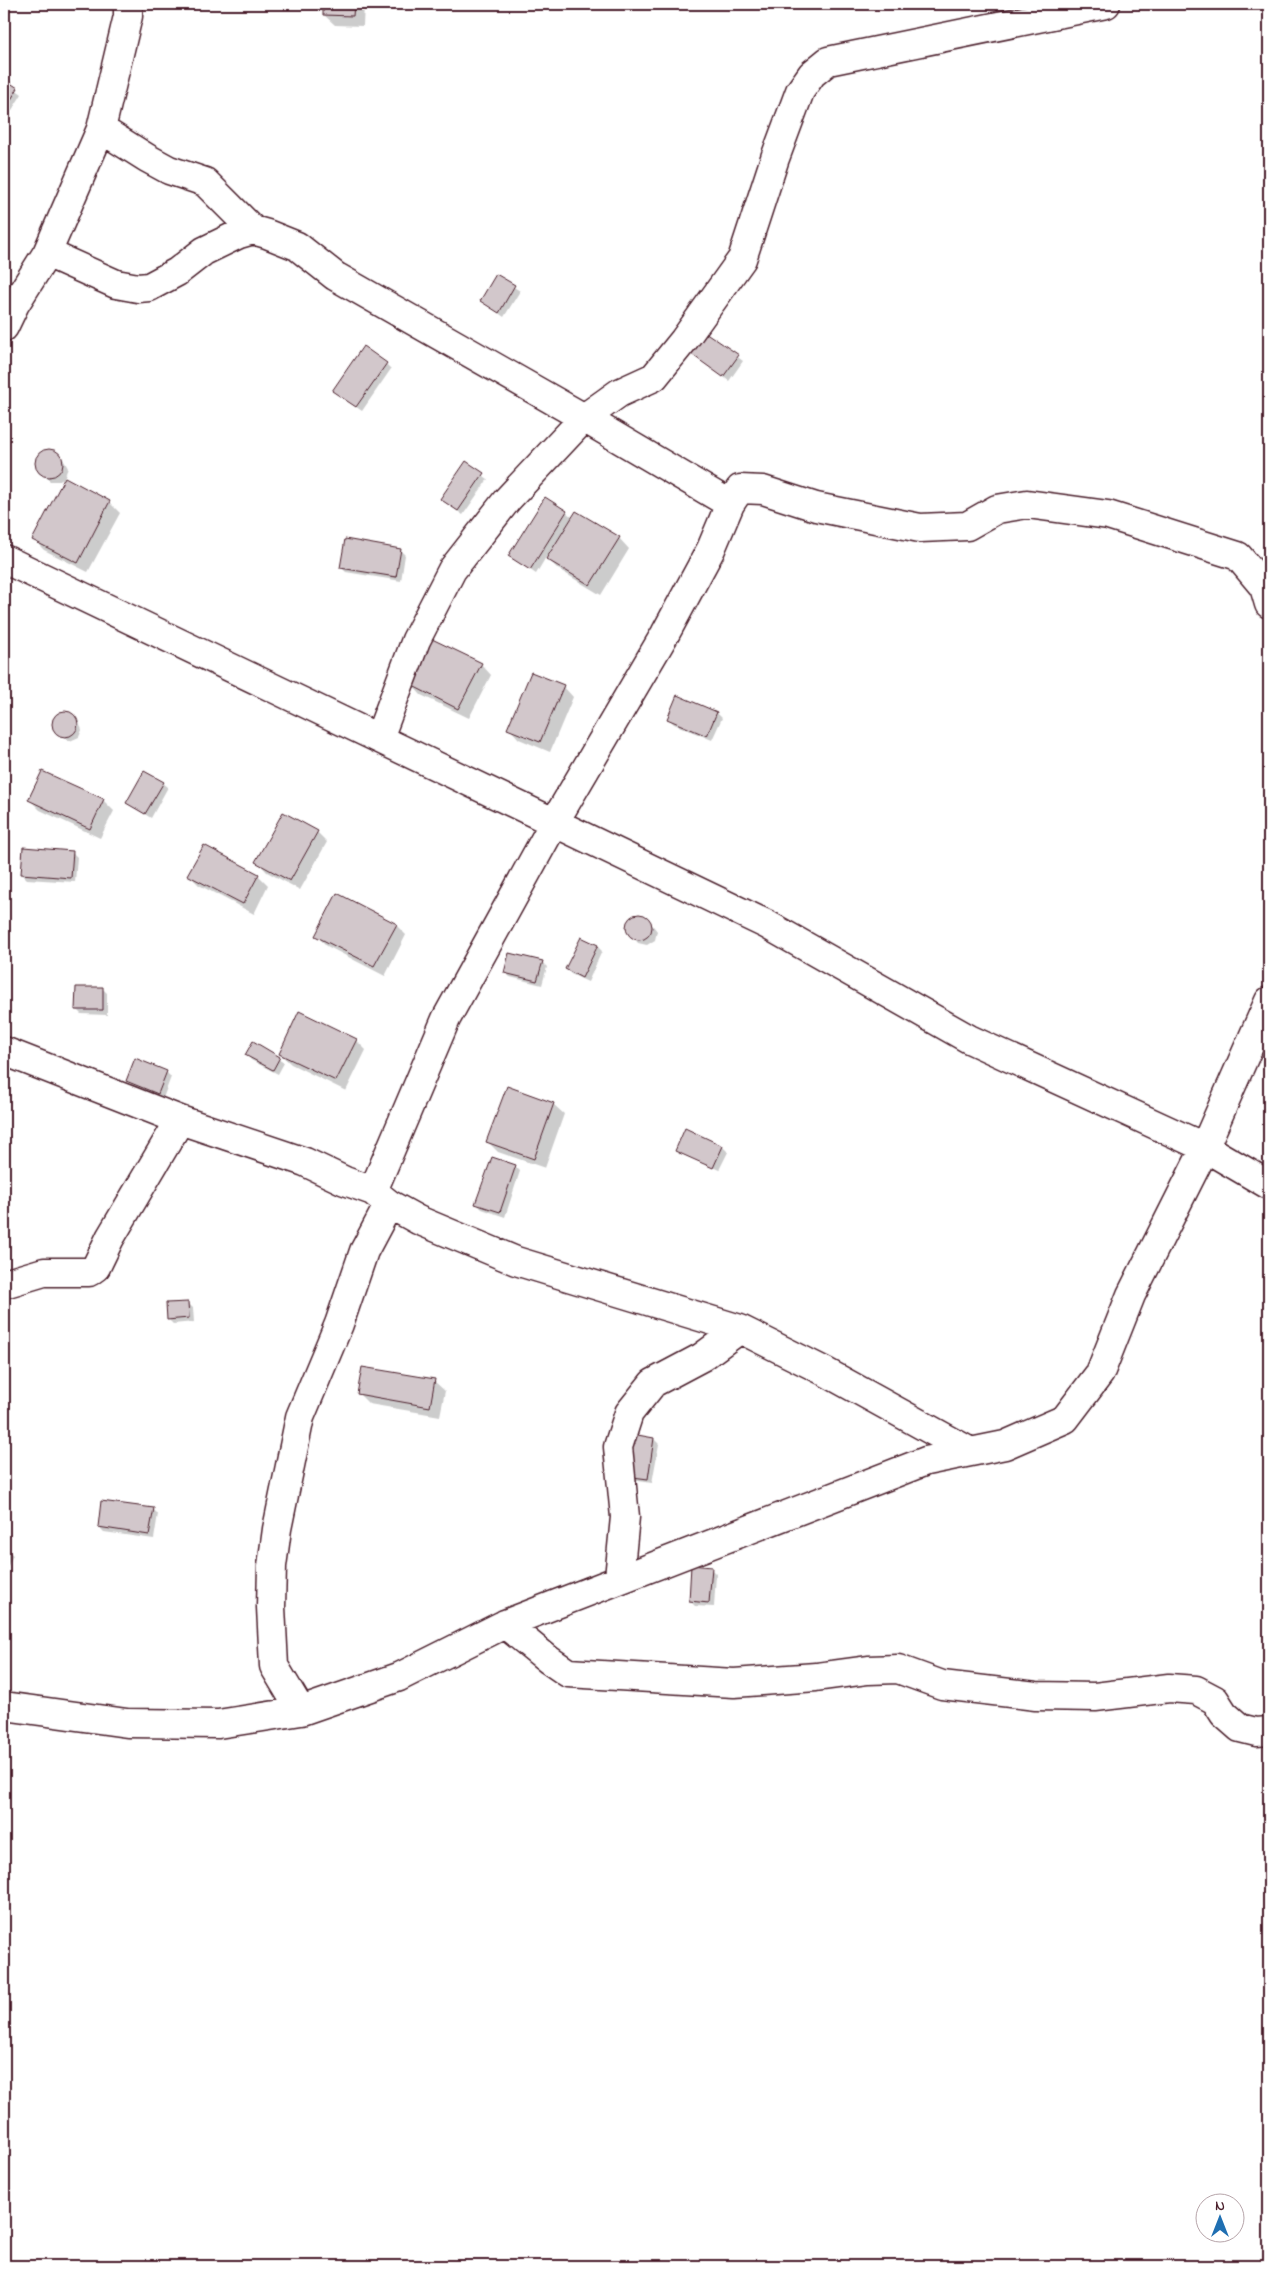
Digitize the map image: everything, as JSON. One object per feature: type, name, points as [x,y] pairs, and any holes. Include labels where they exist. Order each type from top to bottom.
[{"type":"street","points":[[4,327],[15,304],[47,253],[101,129],[128,16],[128,4]]},
{"type":"street","points":[[378,738],[416,640],[452,570],[507,500],[584,418],[619,393],[654,377],[684,340],[742,259],[800,91],[817,70],[828,61],[1106,4]]},
{"type":"street","points":[[101,129],[169,170],[205,182],[253,230],[297,246],[335,276],[730,504]]},
{"type":"street","points":[[47,253],[116,284],[138,288],[150,287],[177,272],[204,252],[253,230]]},
{"type":"street","points":[[301,1711],[274,1666],[271,1607],[272,1566],[277,1529],[300,1417],[339,1324],[381,1198],[446,1019],[554,823],[665,634],[711,549],[730,504],[740,489],[763,490],[816,507],[920,528],[967,526],[997,509],[1027,504],[1108,516],[1238,556],[1264,587],[1269,604]]},
{"type":"street","points":[[4,559],[766,924],[969,1039],[1204,1147],[1269,1185]]},
{"type":"street","points":[[4,1706],[127,1723],[218,1724],[301,1711],[399,1677],[504,1624],[619,1578],[830,1500],[926,1461],[1005,1445],[1065,1420],[1100,1373],[1131,1295],[1204,1147],[1269,1002]]},
{"type":"street","points":[[4,1051],[180,1120],[305,1162],[381,1198],[418,1220],[516,1261],[740,1328],[824,1371],[969,1451]]},
{"type":"street","points":[[4,1284],[44,1272],[89,1272],[96,1267],[110,1238],[180,1120]]},
{"type":"street","points":[[619,1578],[624,1517],[618,1447],[629,1413],[653,1384],[702,1357],[740,1328]]},
{"type":"street","points":[[504,1624],[568,1673],[734,1683],[816,1677],[868,1670],[898,1669],[942,1685],[1036,1696],[1095,1697],[1169,1688],[1196,1690],[1215,1700],[1224,1714],[1240,1728],[1256,1732],[1269,1731]]},
{"type":"building","points":[[323,4],[354,4],[353,16],[323,15]]},
{"type":"building","points":[[4,79],[18,88],[4,111]]},
{"type":"building","points":[[496,274],[515,285],[499,313],[480,301]]},
{"type":"building","points":[[702,330],[739,355],[723,377],[687,351]]},
{"type":"building","points":[[363,346],[387,363],[356,407],[332,391]]},
{"type":"building","points":[[49,449],[59,453],[63,463],[59,473],[49,477],[39,473],[35,463],[39,453]]},
{"type":"building","points":[[466,461],[484,473],[458,511],[440,499]]},
{"type":"building","points":[[65,477],[110,501],[78,563],[32,540]]},
{"type":"building","points":[[545,497],[567,511],[530,570],[508,556]]},
{"type":"building","points":[[576,511],[620,537],[590,585],[546,559]]},
{"type":"building","points":[[345,539],[401,549],[396,577],[340,568]]},
{"type":"building","points":[[432,639],[482,663],[458,709],[409,684]]},
{"type":"building","points":[[531,672],[564,685],[540,742],[507,729]]},
{"type":"building","points":[[677,695],[717,712],[707,736],[667,719]]},
{"type":"building","points":[[65,711],[74,715],[78,724],[74,733],[65,737],[56,733],[52,724],[56,715]]},
{"type":"building","points":[[42,771],[104,799],[90,829],[28,800]]},
{"type":"building","points":[[144,771],[164,782],[145,814],[126,803]]},
{"type":"building","points":[[283,812],[318,831],[290,881],[255,862]]},
{"type":"building","points":[[204,845],[259,874],[243,904],[187,875]]},
{"type":"building","points":[[23,847],[73,851],[71,878],[21,874]]},
{"type":"building","points":[[337,893],[397,924],[374,966],[315,936]]},
{"type":"building","points":[[639,914],[648,918],[652,927],[648,936],[639,940],[630,936],[626,927],[630,918]]},
{"type":"building","points":[[581,937],[598,945],[582,978],[565,969]]},
{"type":"building","points":[[509,953],[543,961],[537,981],[504,973]]},
{"type":"building","points":[[76,987],[103,987],[103,1010],[75,1010]]},
{"type":"building","points":[[299,1011],[357,1039],[336,1081],[279,1054]]},
{"type":"building","points":[[253,1041],[280,1057],[273,1070],[245,1055]]},
{"type":"building","points":[[135,1058],[167,1071],[158,1094],[126,1081]]},
{"type":"building","points":[[507,1086],[554,1103],[534,1159],[486,1142]]},
{"type":"building","points":[[685,1128],[723,1146],[713,1168],[675,1151]]},
{"type":"building","points":[[492,1157],[516,1165],[500,1212],[475,1204]]},
{"type":"building","points":[[188,1302],[189,1318],[167,1320],[166,1303]]},
{"type":"building","points":[[362,1367],[435,1379],[430,1407],[357,1394]]},
{"type":"building","points":[[632,1434],[654,1438],[648,1479],[625,1476]]},
{"type":"building","points":[[101,1501],[154,1508],[149,1535],[98,1527]]},
{"type":"building","points":[[691,1565],[712,1567],[709,1603],[689,1601]]}]
